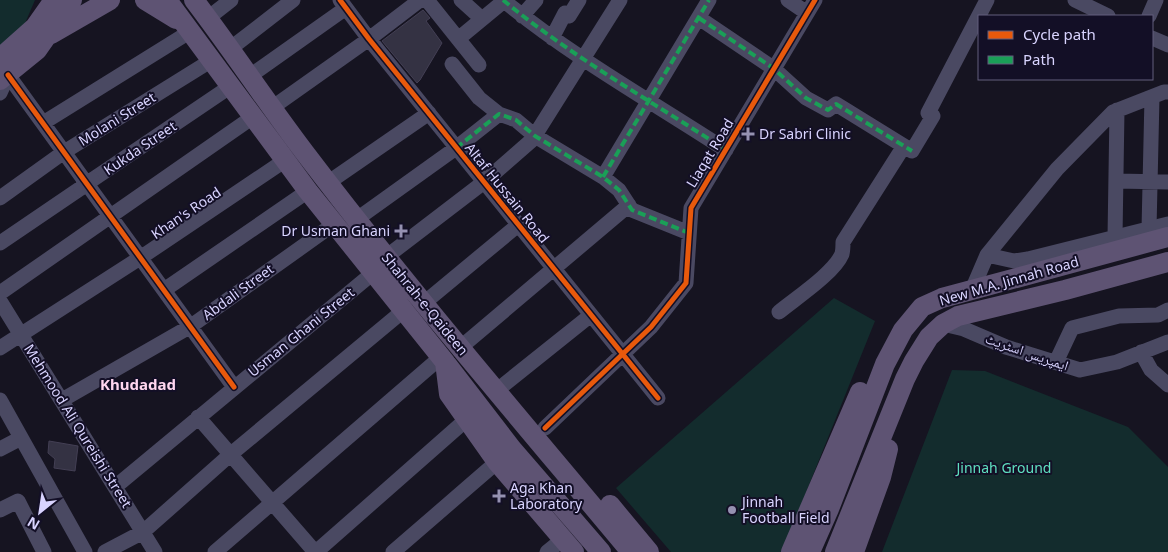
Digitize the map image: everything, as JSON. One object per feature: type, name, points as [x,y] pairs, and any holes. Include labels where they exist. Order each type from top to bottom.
[{"type":"main road","points":[[41,32],[45,0]]},
{"type":"main road","points":[[41,32],[54,0]]},
{"type":"main road","points":[[3,71],[72,0]]},
{"type":"main road","points":[[41,32],[110,0]]},
{"type":"main road","points":[[145,0],[169,14],[191,31]]},
{"type":"main road","name":"Shahrah-e-Qaideen","points":[[167,0],[308,191],[512,449],[601,552]]},
{"type":"main road","name":"Shahrah-e-Qaideen","points":[[194,0],[231,48],[305,153],[386,257],[631,552]]},
{"type":"main road","name":"New M.A. Jinnah Road","points":[[810,552],[829,509],[885,364],[903,330],[922,307],[942,298],[1168,237]]},
{"type":"main road","name":"New M.A. Jinnah Road","points":[[835,552],[850,519],[905,379],[929,337],[943,324],[958,316],[1168,262]]},
{"type":"main road","points":[[443,360],[449,394],[498,462],[568,545]]},
{"type":"main road","points":[[792,552],[860,392],[885,364]]},
{"type":"main road","points":[[854,552],[881,477],[905,379]]},
{"type":"main road","points":[[496,390],[545,428],[649,552]]},
{"type":"street","points":[[208,18],[231,0]]},
{"type":"street","points":[[231,48],[293,0]]},
{"type":"street","points":[[273,107],[420,0]]},
{"type":"street","points":[[427,0],[478,65]]},
{"type":"street","points":[[461,0],[482,19]]},
{"type":"street","points":[[522,16],[536,0]]},
{"type":"street","points":[[552,38],[565,13],[569,16],[579,0]]},
{"type":"street","points":[[386,257],[484,182],[536,136],[620,0]]},
{"type":"street","points":[[603,177],[709,0]]},
{"type":"street","points":[[788,0],[811,6]]},
{"type":"street","points":[[979,15],[987,0]]},
{"type":"street","points":[[1075,0],[1106,15]]},
{"type":"street","points":[[1149,15],[1156,0]]},
{"type":"street","points":[[458,39],[503,1],[552,38],[726,150]]},
{"type":"street","points":[[250,76],[343,4]]},
{"type":"street","name":"Altaf Hussain Road","points":[[343,4],[368,39],[658,398]]},
{"type":"street","name":"Liaqat Road","points":[[545,428],[651,327],[686,283],[691,208],[811,6]]},
{"type":"street","points":[[779,312],[830,271],[837,262],[842,253],[843,242],[908,148],[933,116],[928,113],[978,17]]},
{"type":"street","points":[[699,18],[773,68],[806,98],[828,110],[836,104],[908,148]]},
{"type":"street","points":[[43,123],[191,31]]},
{"type":"street","points":[[1153,38],[1168,45]]},
{"type":"street","name":"Molani Street","points":[[0,198],[64,152],[212,60]]},
{"type":"street","points":[[452,64],[479,98],[499,114],[516,120],[536,136],[603,177],[619,190],[632,210],[690,233]]},
{"type":"street","points":[[3,71],[43,123],[234,387]]},
{"type":"street","points":[[0,93],[3,71]]},
{"type":"street","name":"Kukda Street","points":[[0,243],[231,86]]},
{"type":"street","points":[[972,290],[987,255],[1057,169],[1113,112],[1168,92]]},
{"type":"street","points":[[1149,229],[1152,97]]},
{"type":"street","points":[[1115,238],[1117,110]]},
{"type":"street","points":[[329,182],[429,114]]},
{"type":"street","points":[[357,219],[456,148],[499,114]]},
{"type":"street","points":[[0,293],[253,117]]},
{"type":"street","name":"Khan's Road","points":[[0,348],[140,258],[284,160]]},
{"type":"street","points":[[1116,181],[1168,182]]},
{"type":"street","points":[[164,290],[308,191]]},
{"type":"street","points":[[461,347],[629,205]]},
{"type":"street","name":"Abdali Street","points":[[62,400],[191,326],[334,224]]},
{"type":"street","points":[[987,255],[1014,262],[1168,224]]},
{"type":"street","points":[[424,303],[518,225]]},
{"type":"street","name":"Usman Ghani Street","points":[[115,487],[373,273]]},
{"type":"street","name":"Mehmood Ali Qureishi Street","points":[[0,301],[155,552]]},
{"type":"street","points":[[1056,362],[1072,328],[1119,316],[1158,315],[1168,310]]},
{"type":"street","points":[[106,552],[143,532],[231,454],[403,311]]},
{"type":"street","points":[[496,390],[591,315]]},
{"type":"street","name":"ایمپریس اسٹریٹ","points":[[943,324],[964,329],[1006,347],[1080,370],[1117,362],[1168,342]]},
{"type":"street","points":[[1141,352],[1151,370],[1168,385]]},
{"type":"street","points":[[214,552],[443,360]]},
{"type":"street","points":[[0,400],[85,552]]},
{"type":"street","points":[[198,417],[315,552],[467,419]]},
{"type":"street","points":[[0,449],[21,438]]},
{"type":"street","points":[[394,552],[498,462]]},
{"type":"street","points":[[0,510],[18,501],[44,552]]},
{"type":"street","points":[[547,552],[568,545]]},
{"type":"green space","points":[[0,0],[35,0],[23,28],[0,58]]},
{"type":"green space","points":[[834,298],[875,321],[782,552],[671,552],[616,488]]},
{"type":"green space","name":"Jinnah Ground","points":[[952,370],[985,371],[1128,427],[1168,467],[1168,552],[882,552]]},
{"type":"building","points":[[423,10],[430,18],[426,21],[442,43],[417,83],[382,41]]},
{"type":"building","points":[[49,441],[78,446],[75,471],[54,468],[55,459],[48,453]]},
{"type":"marked path","points":[[503,0],[584,60],[726,150]]},
{"type":"marked path","points":[[603,177],[709,0]]},
{"type":"marked path","points":[[699,18],[773,68],[806,98],[828,110],[836,104],[912,151]]},
{"type":"marked path","points":[[456,148],[499,114],[516,120],[535,136],[603,177],[619,190],[632,210],[689,233]]},
{"type":"cycle path","points":[[340,0],[369,39],[658,398]]},
{"type":"cycle path","points":[[545,428],[651,327],[686,283],[691,208],[815,0]]},
{"type":"cycle path","points":[[8,75],[234,387]]},
{"type":"place","name":"Dr Sabri Clinic","points":[[748,134]]},
{"type":"place","name":"Dr Usman Ghani","points":[[401,231]]},
{"type":"place","name":"Aga Khan Laboratory","points":[[499,496]]},
{"type":"place","name":"Jinnah Football Field","points":[[732,510]]},
{"type":"district","name":"Khudadad","points":[[138,385]]}]
